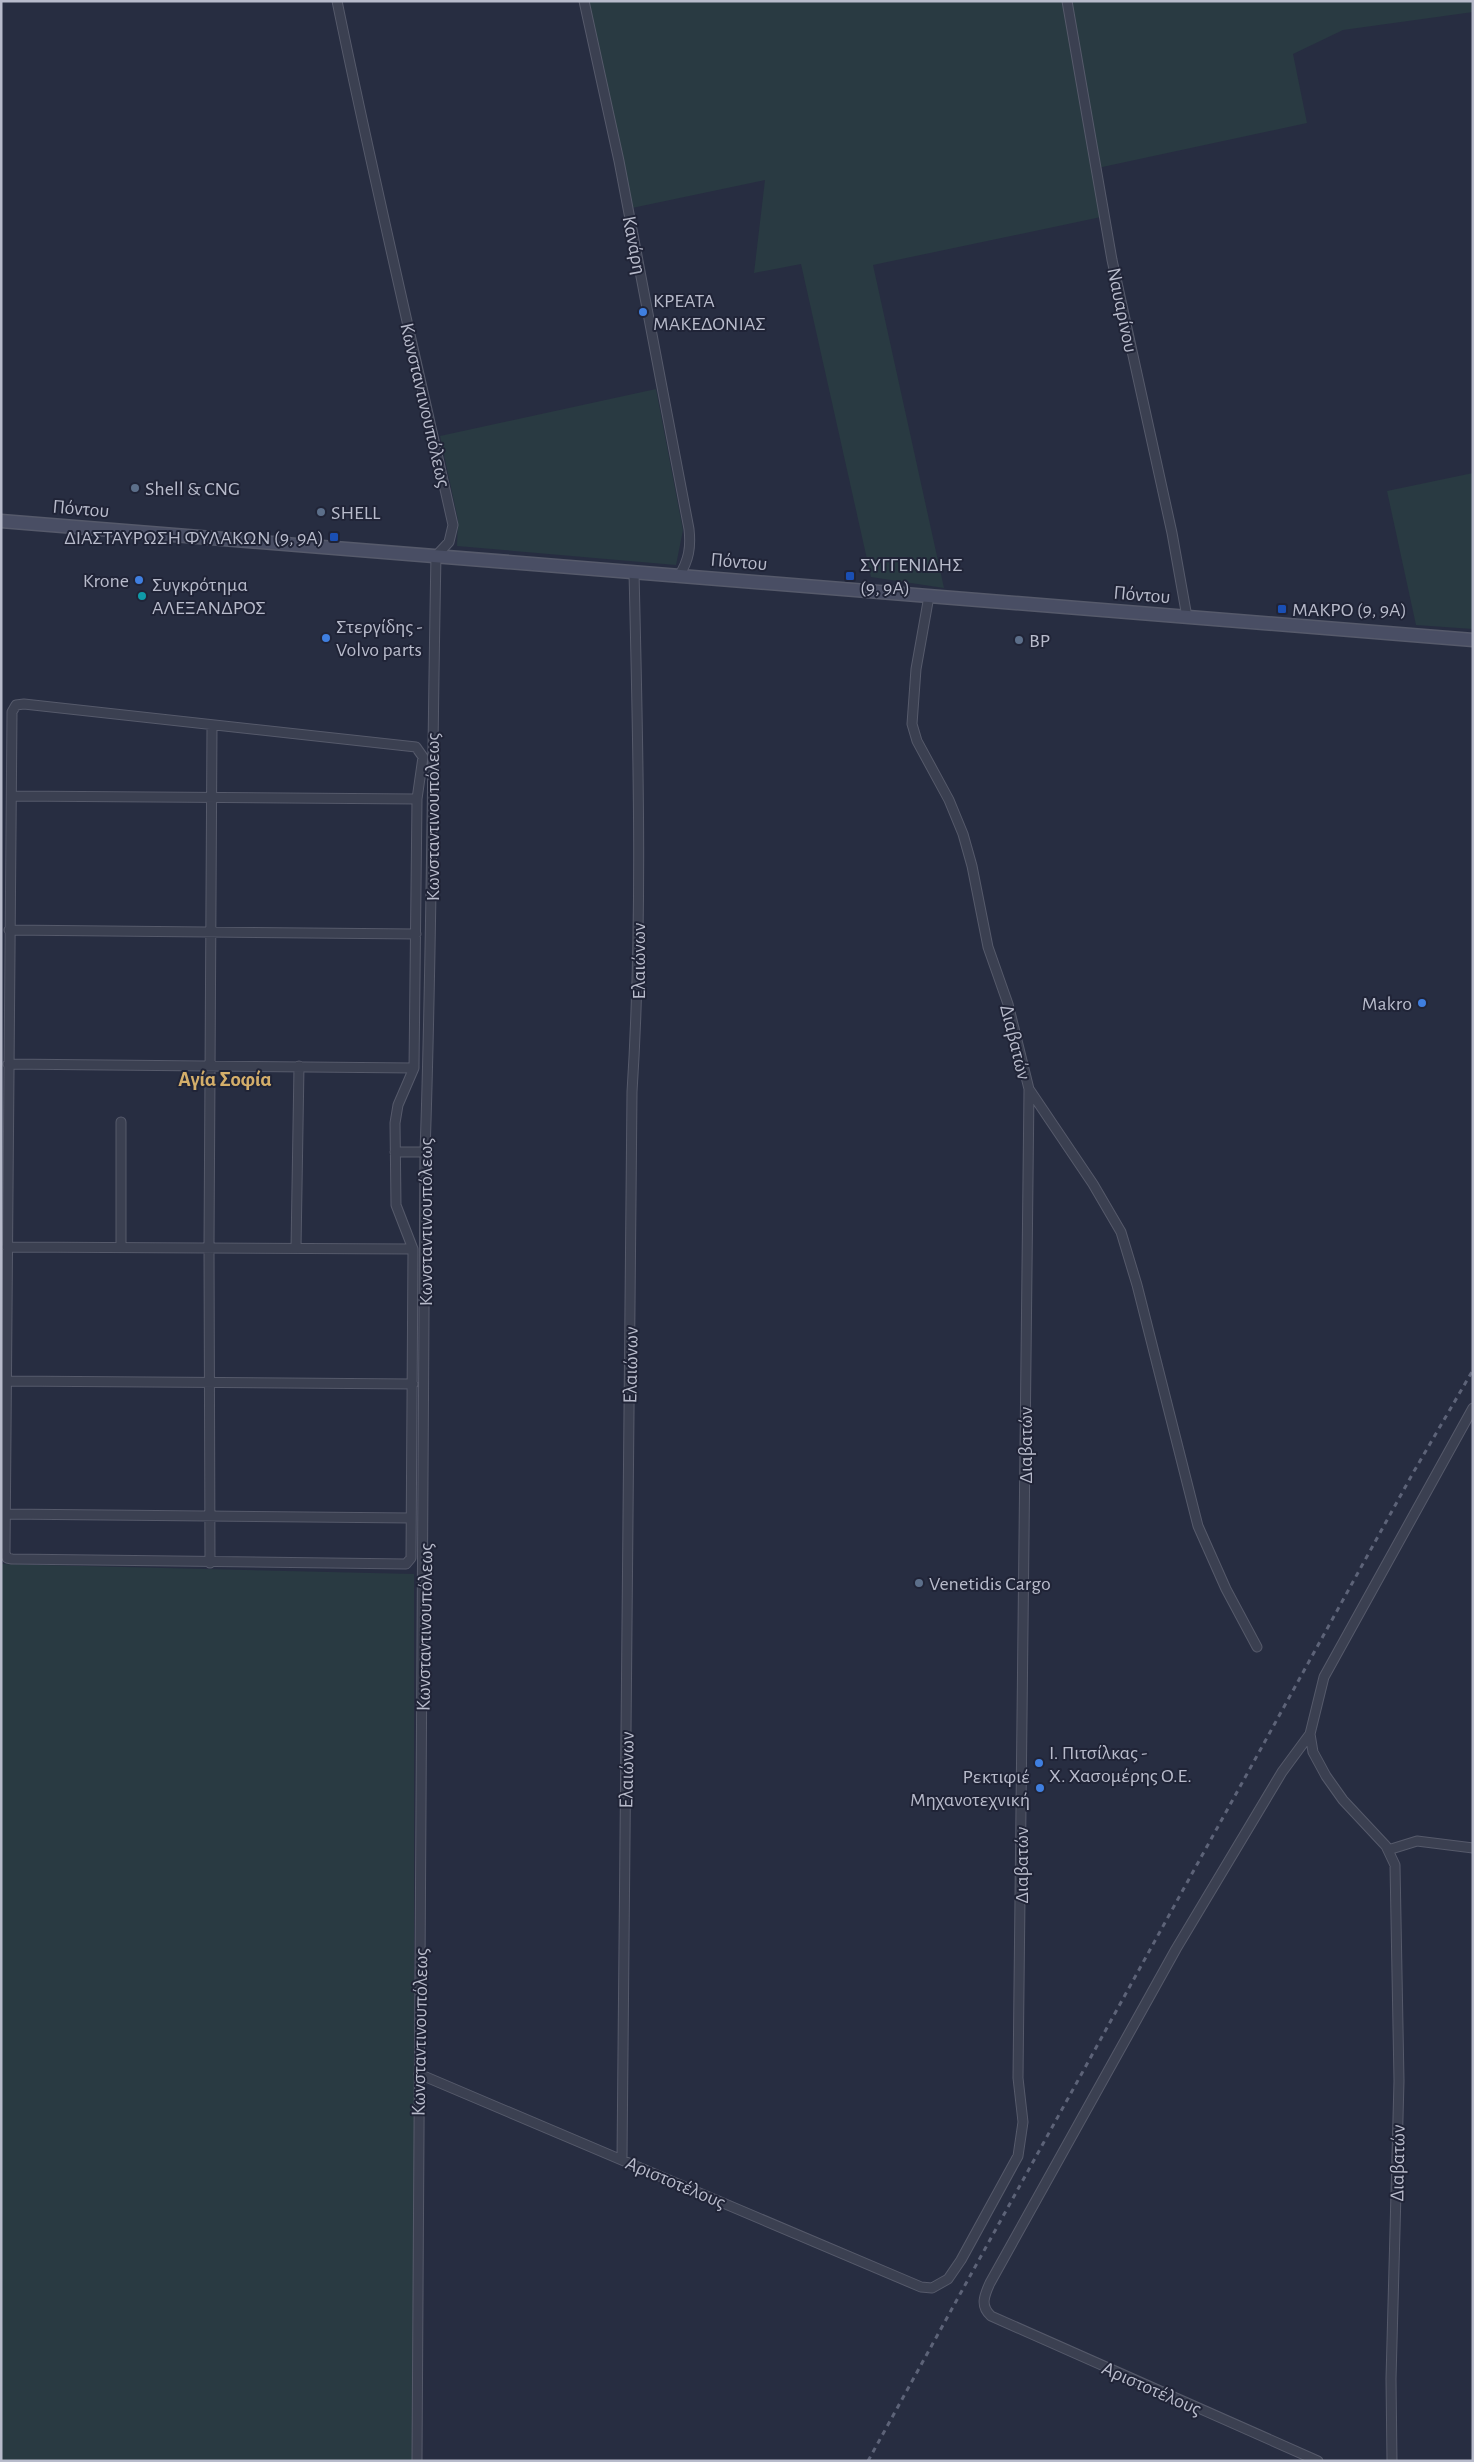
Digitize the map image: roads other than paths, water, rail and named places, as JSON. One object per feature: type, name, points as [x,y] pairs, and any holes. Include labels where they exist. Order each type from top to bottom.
[{"type":"street","name":"Κωνσταντινουπόλεως","points":[[337,1],[389,246],[412,338],[453,525],[449,542],[436,556],[425,1152],[424,1573],[417,2461]]},
{"type":"street","name":"Κανάρη","points":[[584,1],[619,161],[689,529],[690,548],[680,576]]},
{"type":"street","name":"Ναυαρίνου","points":[[1067,1],[1112,260],[1172,533],[1188,617]]},
{"type":"street","name":"Πόντου","points":[[1,521],[1473,640]]},
{"type":"street","name":"Ελαιώνων","points":[[622,2159],[632,1092],[638,994],[638,753],[634,572]]},
{"type":"street","name":"Διαβατών","points":[[928,596],[916,669],[912,724],[917,741],[949,800],[964,834],[988,947],[1008,1004],[1028,1089],[1018,2078],[1023,2122],[1018,2156],[961,2260],[948,2279],[932,2288]]},
{"type":"street","points":[[24,704],[212,726],[416,747],[423,757],[417,800],[414,1068],[398,1105],[395,1123],[396,1205],[413,1250],[411,1558],[406,1564],[12,1559],[7,1558],[5,1553],[12,712],[16,705],[24,704]]},
{"type":"street","points":[[210,1563],[210,796],[212,726]]},
{"type":"street","points":[[12,796],[210,796],[417,800]]},
{"type":"street","points":[[9,930],[416,934]]},
{"type":"street","points":[[8,1064],[414,1068]]},
{"type":"street","points":[[296,1248],[299,1066]]},
{"type":"street","points":[[1028,1089],[1093,1184],[1121,1232],[1137,1285],[1198,1526],[1226,1589],[1257,1647]]},
{"type":"street","points":[[121,1122],[121,1247]]},
{"type":"street","points":[[395,1152],[425,1152]]},
{"type":"street","points":[[7,1247],[413,1250]]},
{"type":"street","points":[[6,1381],[413,1384]]},
{"type":"street","points":[[1473,1408],[1324,1677],[1310,1734],[1313,1752],[1342,1800],[1388,1850],[1417,1842],[1473,1848]]},
{"type":"street","points":[[6,1514],[411,1518]]},
{"type":"street","name":"Αριστοτέλους","points":[[1310,1734],[1282,1772],[1181,1941],[1052,2169],[985,2294],[984,2308],[988,2313],[1318,2461]]},
{"type":"street","name":"Διαβατών","points":[[1388,1850],[1394,1865],[1399,2081],[1391,2379],[1392,2461]]},
{"type":"street","name":"Αριστοτέλους","points":[[419,2074],[906,2281],[921,2287],[932,2288]]},
{"type":"railway","points":[[868,2461],[1413,1473],[1473,1370]]},
{"type":"place","name":"ΚΡΕΑΤΑ ΜΑΚΕΔΟΝΙΑΣ","points":[[643,312]]},
{"type":"place","name":"Shell & CNG","points":[[135,488]]},
{"type":"place","name":"SHELL","points":[[321,512]]},
{"type":"place","name":"ΔΙΑΣΤΑΥΡΩΣΗ ΦΥΛΑΚΩΝ (9, 9Α)","points":[[334,537]]},
{"type":"place","name":"ΣΥΓΓΕΝΙΔΗΣ (9, 9Α)","points":[[850,576]]},
{"type":"place","name":"Krone","points":[[139,580]]},
{"type":"place","name":"Συγκρότημα ΑΛΕΞΑΝΔΡΟΣ","points":[[142,596]]},
{"type":"place","name":"ΜΑΚΡΟ (9, 9Α)","points":[[1282,609]]},
{"type":"place","name":"Στεργίδης - Volvo parts","points":[[326,638]]},
{"type":"place","name":"BP","points":[[1019,640]]},
{"type":"place","name":"Makro","points":[[1422,1003]]},
{"type":"place","name":"Venetidis Cargo","points":[[919,1583]]},
{"type":"place","name":"Ι. Πιτσίλκας - Χ. Χασομέρης Ο.Ε.","points":[[1039,1763]]},
{"type":"place","name":"Ρεκτιφιέ Μηχανοτεχνική","points":[[1040,1788]]},
{"type":"district","name":"Αγία Σοφία","points":[[225,1079]]}]
